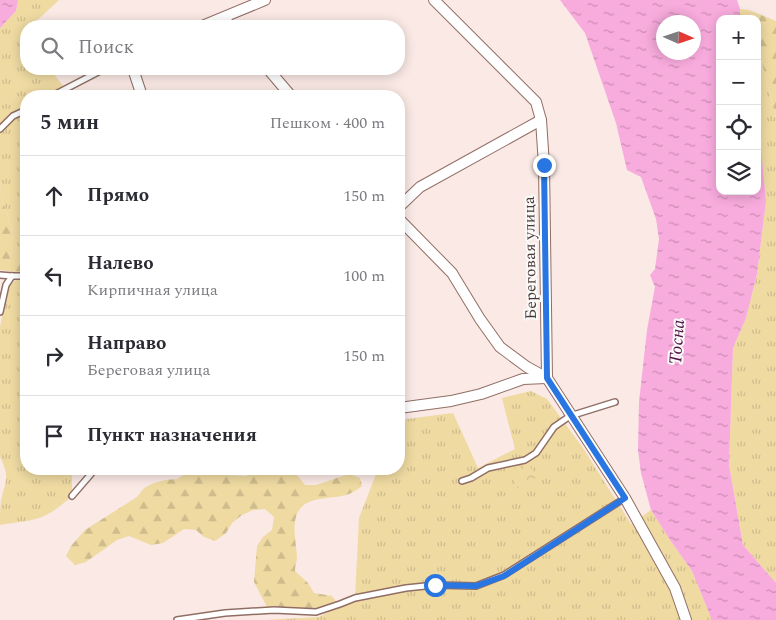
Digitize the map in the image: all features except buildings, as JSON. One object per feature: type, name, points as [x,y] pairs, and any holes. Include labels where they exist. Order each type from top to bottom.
[{"type":"street","points":[[218,20],[265,0]]},
{"type":"street","name":"Береговая улица","points":[[434,0],[536,102],[541,120],[544,175],[547,378]]},
{"type":"street","points":[[135,75],[140,90]]},
{"type":"street","points":[[273,75],[286,90]]},
{"type":"street","points":[[405,201],[420,187],[541,120]]},
{"type":"street","points":[[405,225],[452,273],[480,319],[500,347],[527,367],[547,378],[625,498],[675,588],[686,620]]},
{"type":"street","points":[[405,407],[451,401],[481,394],[523,379],[547,378]]},
{"type":"lane","points":[[64,90],[92,75]]},
{"type":"lane","points":[[0,129],[13,116],[20,113]]},
{"type":"lane","points":[[0,275],[20,276]]},
{"type":"lane","points":[[0,312],[6,285],[12,276]]},
{"type":"lane","points":[[462,481],[488,468],[525,460],[536,453],[554,427],[570,416],[615,402]]},
{"type":"lane","points":[[72,496],[90,475]]},
{"type":"lane","points":[[177,620],[224,613],[274,610],[316,612],[355,598],[406,588],[435,585],[476,586],[504,576],[625,498]]},
{"type":"green space","points":[[18,0],[59,0],[37,20],[20,20],[20,75],[55,75],[63,86],[63,90],[20,90],[20,261],[10,261],[13,232],[2,199],[0,184],[0,28],[16,11]]},
{"type":"green space","points":[[740,9],[749,10],[751,15],[740,15]]},
{"type":"green space","points":[[749,10],[776,21],[776,118],[761,59],[761,15],[751,15]]},
{"type":"green space","points":[[761,59],[776,118],[776,583],[743,545],[729,465],[733,348],[746,318],[757,274],[766,201],[761,149]]},
{"type":"green space","points":[[0,184],[2,199],[13,232],[10,261],[20,261],[20,272],[0,270]]},
{"type":"green space","points":[[16,280],[20,280],[20,475],[72,475],[72,496],[57,509],[41,517],[0,525],[1,500],[6,483],[6,474],[0,457],[0,327],[7,290]]},
{"type":"green space","points":[[531,391],[547,399],[583,448],[631,524],[651,510],[692,571],[712,620],[266,620],[319,617],[355,598],[359,518],[376,475],[405,475],[405,419],[453,413],[478,468],[515,449],[502,398]]},
{"type":"green space","points":[[528,462],[536,478],[517,488],[509,471]]},
{"type":"green space","points":[[184,475],[297,475],[305,485],[316,485],[346,475],[360,478],[362,486],[351,493],[309,502],[298,512],[295,521],[297,559],[295,571],[308,583],[314,593],[332,596],[338,604],[317,608],[268,609],[254,582],[257,546],[263,537],[272,530],[274,517],[265,509],[253,510],[242,515],[232,523],[226,533],[215,541],[204,537],[196,530],[184,529],[163,543],[151,545],[129,536],[117,540],[86,562],[75,565],[66,556],[71,546],[85,530],[137,497],[144,488],[154,483],[177,479]]},
{"type":"water","points":[[0,0],[18,0],[16,11],[0,28]]},
{"type":"water","name":"Тосна","points":[[560,0],[737,0],[740,15],[716,15],[716,195],[761,195],[761,149],[766,201],[757,274],[746,318],[733,348],[729,465],[743,545],[776,583],[776,620],[712,620],[692,571],[651,510],[641,473],[638,450],[639,402],[647,330],[655,287],[650,275],[655,269],[659,239],[656,219],[641,177],[627,170],[616,123],[585,33]]},
{"type":"route","points":[[435,585],[476,586],[504,576],[625,498],[547,378],[544,165]]}]
